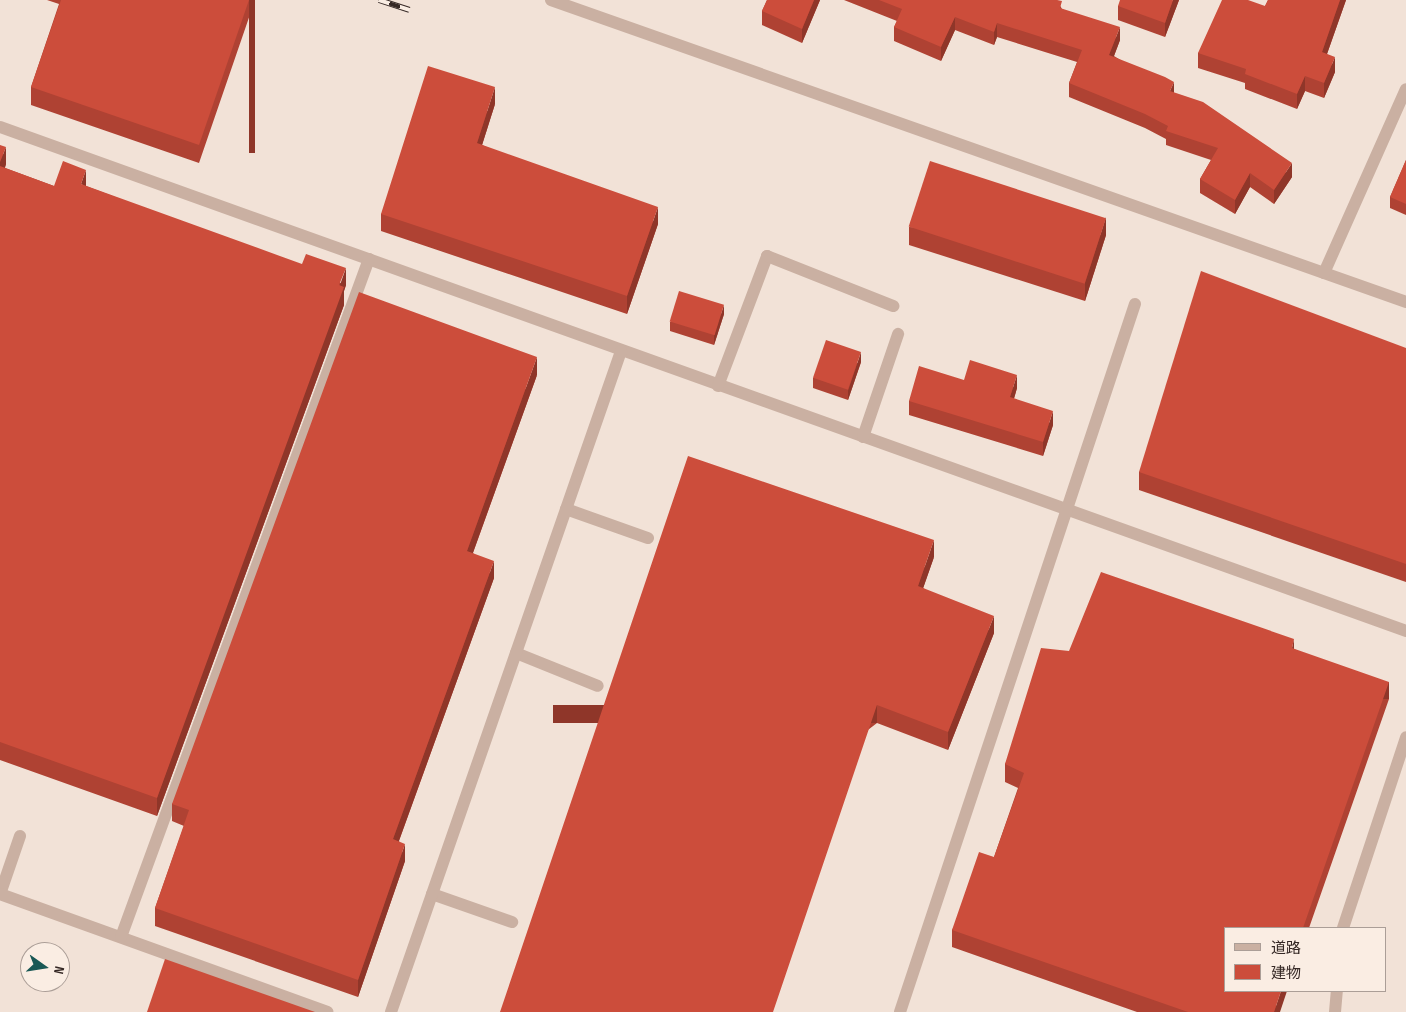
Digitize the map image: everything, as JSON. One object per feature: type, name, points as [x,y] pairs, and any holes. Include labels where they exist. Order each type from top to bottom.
[{"type":"street","points":[[551,0],[1406,302]]},
{"type":"street","points":[[1324,273],[1406,89]]},
{"type":"street","points":[[0,128],[1406,631]]},
{"type":"street","points":[[718,386],[767,256],[893,306]]},
{"type":"street","points":[[121,937],[369,259]]},
{"type":"street","points":[[900,1012],[1135,304]]},
{"type":"street","points":[[863,437],[898,334]]},
{"type":"street","points":[[391,1012],[621,351]]},
{"type":"street","points":[[566,509],[648,538]]},
{"type":"street","points":[[516,653],[598,686]]},
{"type":"street","points":[[1343,927],[1406,737]]},
{"type":"street","points":[[20,836],[0,894],[327,1012]]},
{"type":"street","points":[[432,894],[512,922]]},
{"type":"street","points":[[1336,1012],[1337,992]]},
{"type":"building","points":[[61,0],[249,0],[199,145],[31,87]]},
{"type":"building","points":[[767,0],[814,0],[802,29],[762,11]]},
{"type":"building","points":[[879,0],[1062,1],[1060,8],[1120,27],[1109,55],[1174,82],[1170,91],[1203,102],[1292,163],[1274,190],[1250,173],[1235,200],[1200,179],[1218,148],[1166,131],[1168,126],[1145,114],[1069,83],[1082,50],[997,23],[994,32],[955,17],[941,47],[894,27],[902,9]]},
{"type":"building","points":[[1120,0],[1173,0],[1165,23],[1118,6]]},
{"type":"building","points":[[1222,0],[1248,0],[1265,6],[1268,0],[1340,0],[1322,52],[1335,57],[1324,83],[1305,76],[1297,94],[1245,74],[1246,69],[1198,53]]},
{"type":"building","points":[[428,66],[495,87],[477,143],[658,207],[627,296],[381,214]]},
{"type":"building","points":[[0,145],[6,147],[0,162]]},
{"type":"building","points":[[1406,160],[1406,204],[1390,197]]},
{"type":"building","points":[[63,161],[86,170],[81,184],[302,264],[306,254],[346,268],[339,285],[344,287],[157,798],[0,742],[0,166],[54,186]]},
{"type":"building","points":[[930,161],[1106,218],[1085,284],[909,227]]},
{"type":"building","points":[[1201,271],[1406,348],[1406,564],[1139,472]]},
{"type":"building","points":[[679,291],[724,305],[715,335],[670,322]]},
{"type":"building","points":[[359,292],[537,357],[467,551],[494,561],[393,839],[405,844],[358,980],[155,908],[189,810],[172,804]]},
{"type":"building","points":[[826,340],[861,352],[848,390],[813,378]]},
{"type":"building","points":[[970,360],[1017,375],[1010,397],[1053,411],[1043,442],[909,401],[919,366],[964,380]]},
{"type":"building","points":[[688,456],[934,540],[918,586],[994,616],[948,732],[877,705],[773,1012],[500,1012]]},
{"type":"building","points":[[1101,572],[1294,639],[1292,648],[1389,682],[1303,927],[1224,927],[1224,992],[1281,992],[1274,1012],[1188,1012],[952,930],[979,852],[994,857],[1024,773],[1005,764],[1041,648],[1069,651]]},
{"type":"building","points":[[165,959],[315,1012],[147,1012]]},
{"type":"railway","points":[[379,0],[409,10]]}]
